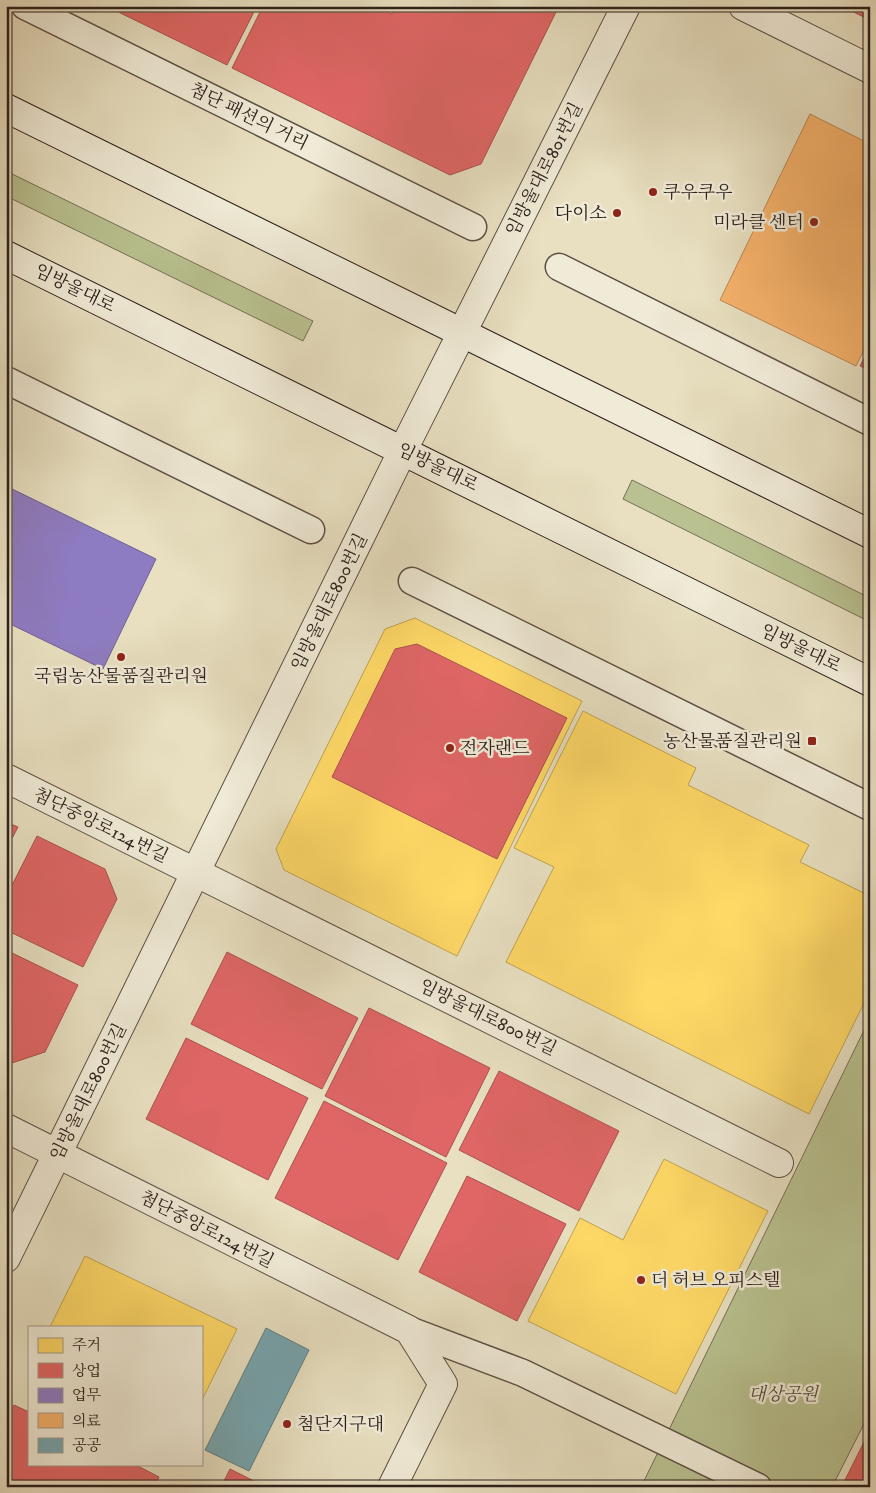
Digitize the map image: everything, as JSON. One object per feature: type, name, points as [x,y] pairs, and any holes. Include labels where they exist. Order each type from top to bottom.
[{"type":"street","name":"첨단 패션의 거리","points":[[26,6],[473,227]]},
{"type":"street","name":"임방울대로801번길","points":[[462,332],[626,6]]},
{"type":"street","points":[[743,6],[870,68]]},
{"type":"street","points":[[6,108],[870,534]]},
{"type":"street","name":"임방울대로","points":[[6,254],[870,682]]},
{"type":"street","points":[[559,267],[870,422]]},
{"type":"street","name":"임방울대로800번길","points":[[6,1258],[462,332]]},
{"type":"street","points":[[6,380],[310,530]]},
{"type":"street","points":[[412,581],[870,807]]},
{"type":"street","name":"첨단중앙로124번길","points":[[6,778],[196,872]]},
{"type":"street","name":"임방울대로800번길","points":[[196,872],[779,1163]]},
{"type":"street","name":"첨단중앙로124번길","points":[[6,1128],[409,1330]]},
{"type":"street","points":[[392,1487],[444,1384],[409,1330]]},
{"type":"street","points":[[409,1330],[523,1373],[758,1487]]},
{"type":"green space","points":[[6,171],[313,321],[303,341],[6,196]]},
{"type":"green space","points":[[632,480],[870,598],[870,622],[623,499]]},
{"type":"green space","name":"대상공원","points":[[870,1018],[870,1412],[832,1487],[641,1487]]},
{"type":"building: 주거","points":[[415,618],[582,701],[457,956],[284,870],[276,849],[385,629]]},
{"type":"building: 주거","points":[[583,711],[696,768],[688,785],[809,845],[800,862],[870,896],[870,991],[809,1114],[506,962],[554,867],[514,848]]},
{"type":"building: 주거","name":"더 허브 오피스텔","points":[[664,1159],[768,1211],[676,1394],[528,1321],[580,1218],[623,1240]]},
{"type":"building: 주거","points":[[85,1256],[237,1329],[202,1400],[202,1326],[50,1326]]},
{"type":"building: 상업","points":[[106,6],[257,6],[227,65]]},
{"type":"building: 상업","points":[[263,6],[376,6],[392,14],[395,6],[559,6],[481,164],[450,175],[232,68]]},
{"type":"building: 상업","points":[[841,6],[870,6],[870,20]]},
{"type":"building: 상업","points":[[870,347],[870,370],[860,366]]},
{"type":"building: 상업","name":"전자랜드","points":[[417,644],[567,718],[497,859],[332,777],[395,649]]},
{"type":"building: 상업","points":[[6,822],[18,827],[6,850]]},
{"type":"building: 상업","points":[[37,836],[105,869],[117,899],[83,967],[6,930],[6,897]]},
{"type":"building: 상업","points":[[6,950],[78,985],[45,1052],[6,1065]]},
{"type":"building: 상업","points":[[227,952],[358,1018],[322,1089],[191,1024]]},
{"type":"building: 상업","points":[[369,1008],[490,1068],[446,1157],[325,1096]]},
{"type":"building: 상업","points":[[186,1038],[308,1098],[268,1180],[146,1119]]},
{"type":"building: 상업","points":[[499,1071],[619,1131],[579,1211],[459,1150]]},
{"type":"building: 상업","points":[[324,1101],[447,1163],[398,1260],[275,1198]]},
{"type":"building: 상업","points":[[467,1176],[566,1224],[517,1321],[419,1272]]},
{"type":"building: 상업","points":[[14,1405],[28,1412],[28,1466],[138,1466],[159,1477],[154,1487],[6,1487],[6,1420]]},
{"type":"building: 상업","points":[[870,1430],[870,1487],[842,1487],[842,1486]]},
{"type":"building: 상업","points":[[230,1469],[266,1487],[221,1487]]},
{"type":"building: 업무","points":[[6,486],[156,559],[103,669],[6,622]]},
{"type":"building: 의료","name":"미라클 센터","points":[[810,114],[870,144],[870,338],[856,366],[720,300]]},
{"type":"building: 공공","points":[[266,1328],[309,1350],[249,1471],[205,1450]]},
{"type":"place","name":"쿠우쿠우","points":[[653,192]]},
{"type":"place","name":"다이소","points":[[617,213]]},
{"type":"place","name":"미라클 센터","points":[[814,222]]},
{"type":"place","name":"국립농산물품질관리원","points":[[121,657]]},
{"type":"place","name":"농산물품질관리원","points":[[812,741]]},
{"type":"place","name":"전자랜드","points":[[450,748]]},
{"type":"place","name":"더 허브 오피스텔","points":[[641,1280]]},
{"type":"place","name":"첨단지구대","points":[[287,1424]]}]
